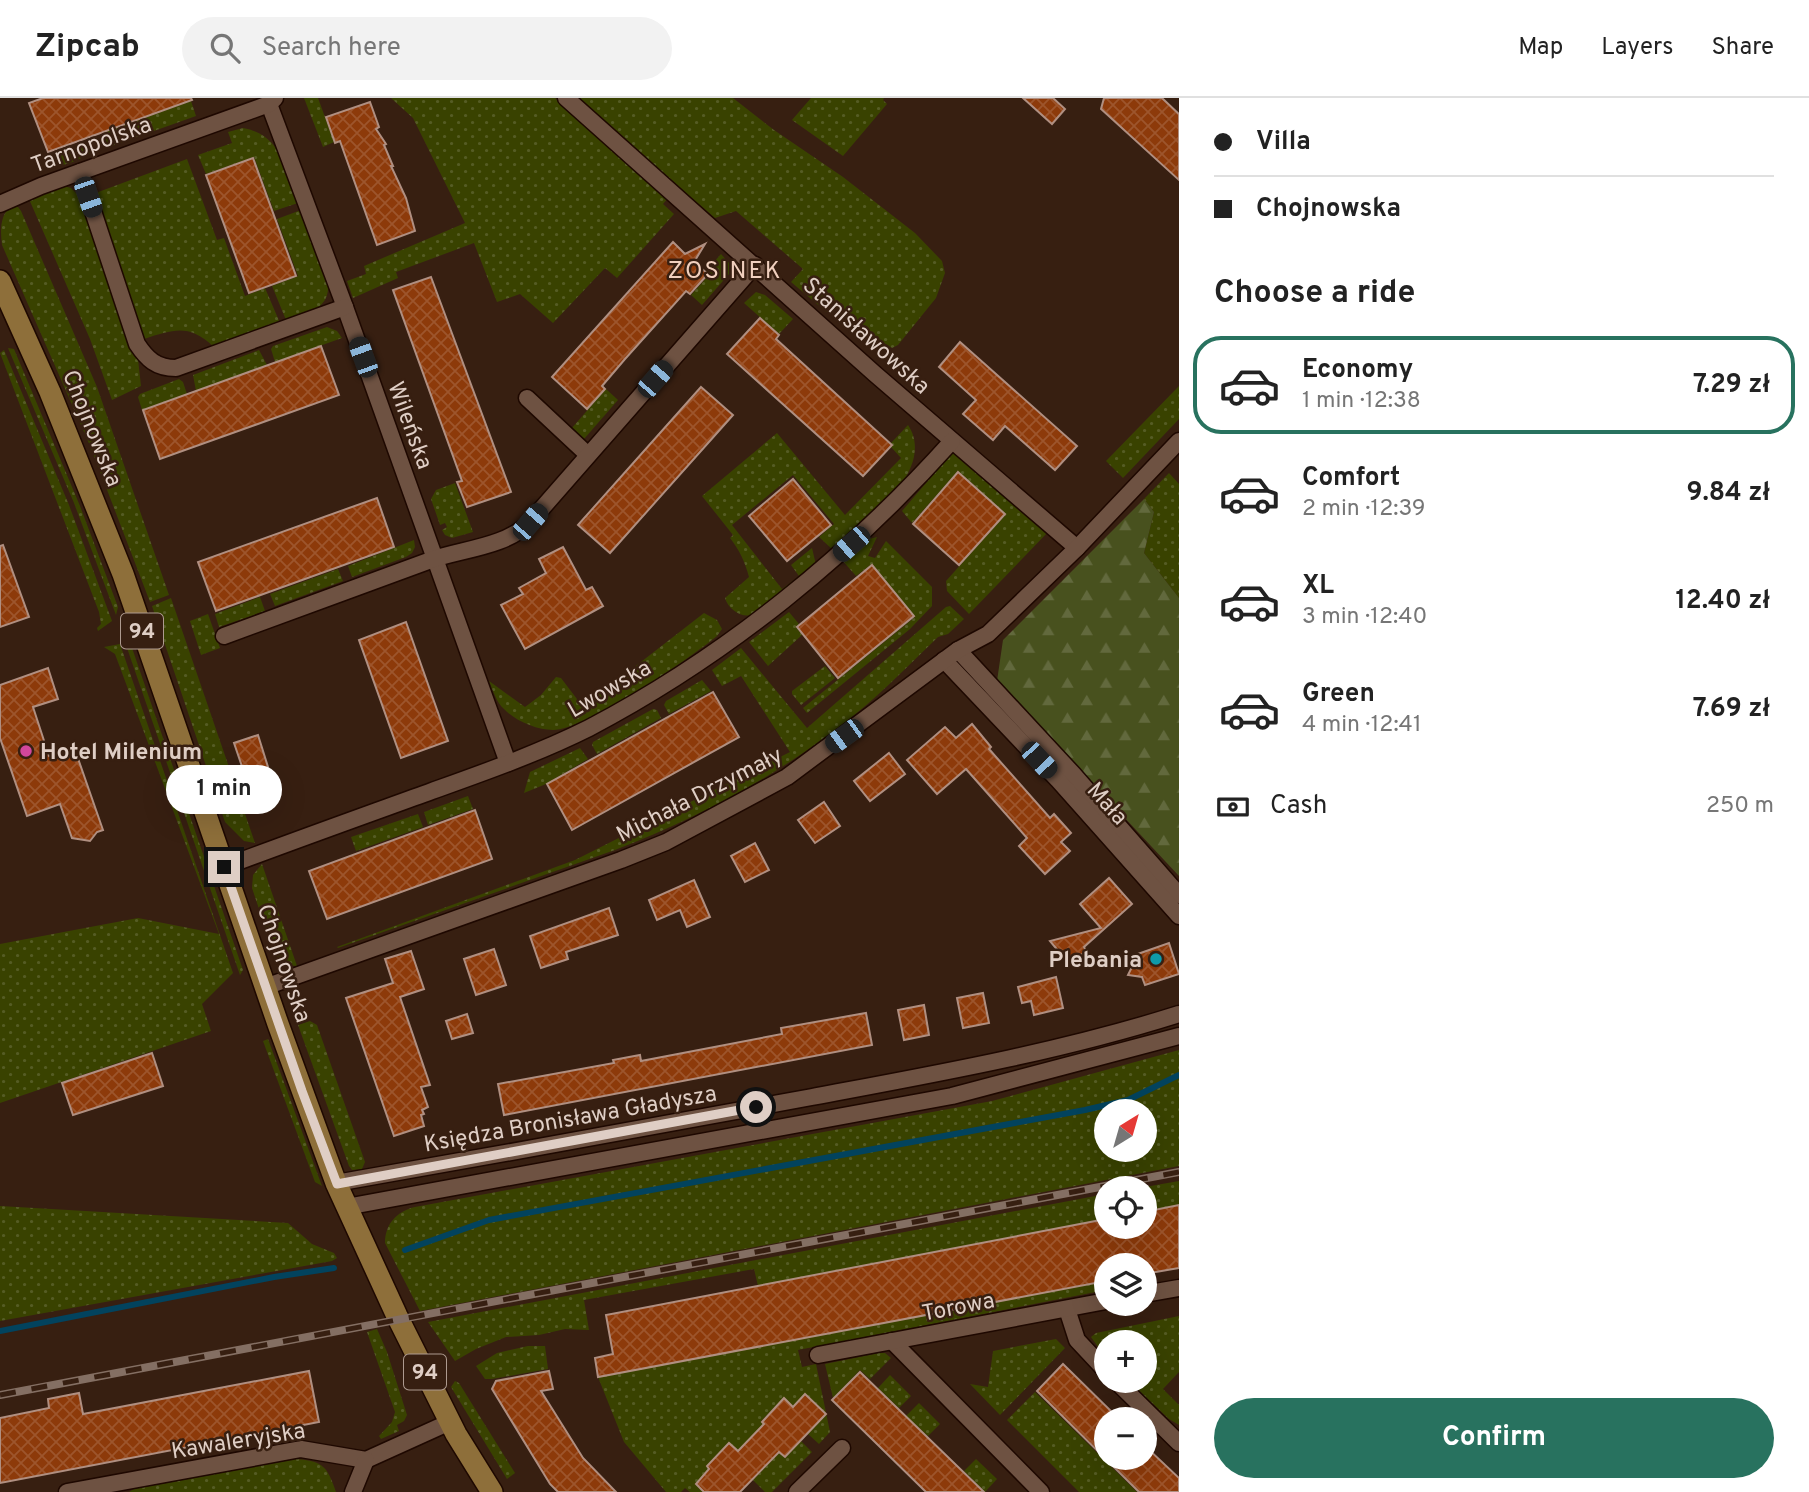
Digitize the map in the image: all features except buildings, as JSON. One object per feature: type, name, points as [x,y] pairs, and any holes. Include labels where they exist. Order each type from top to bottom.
[{"type":"main road","name":"Chojnowska","points":[[0,281],[50,392],[109,537],[265,987],[346,1207],[382,1287],[450,1422],[467,1455],[492,1492]]},
{"type":"street","name":"Stanisławowska","points":[[566,98],[952,441],[1077,548]]},
{"type":"street","name":"Tarnopolska","points":[[0,204],[272,101]]},
{"type":"street","name":"Wileńska","points":[[272,101],[508,763]]},
{"type":"street","points":[[80,172],[136,344],[147,359],[156,365],[165,369],[176,368],[345,307]]},
{"type":"street","points":[[224,636],[434,559],[499,541],[519,532],[755,265]]},
{"type":"street","points":[[527,398],[588,455]]},
{"type":"street","name":"Lwowska","points":[[224,867],[508,763],[578,733],[623,709],[739,634],[806,581],[878,519],[952,441]]},
{"type":"street","name":"Michała Drzymały","points":[[265,987],[666,842],[788,776],[951,655],[988,634],[1077,548],[1179,441]]},
{"type":"street","name":"Mała","points":[[951,655],[1074,775],[1179,895]]},
{"type":"street","name":"Mała","points":[[951,655],[1179,916]]},
{"type":"street","name":"Księdza Bronisława Gładysza","points":[[337,1184],[1018,1058],[1179,1014]]},
{"type":"street","name":"Księdza Bronisława Gładysza","points":[[346,1207],[962,1093],[1179,1036]]},
{"type":"street","points":[[1157,1292],[1179,1288]]},
{"type":"street","name":"Torowa","points":[[818,1355],[1094,1303]]},
{"type":"street","points":[[1067,1308],[1077,1340],[1094,1358]]},
{"type":"street","points":[[892,1341],[1041,1492]]},
{"type":"street","points":[[1128,1393],[1179,1443]]},
{"type":"street","points":[[353,1492],[366,1460],[450,1422]]},
{"type":"street","points":[[797,1492],[842,1448]]},
{"type":"street","name":"Kawaleryjska","points":[[67,1492],[301,1449],[366,1460]]},
{"type":"green space","points":[[304,98],[318,98],[334,142],[323,147]]},
{"type":"green space","points":[[391,98],[555,98],[669,197],[663,204],[674,214],[617,278],[605,268],[553,323],[520,294],[497,302],[474,243],[396,272],[398,278],[353,298],[347,281],[366,274],[364,266],[465,223],[413,118]]},
{"type":"green space","points":[[576,98],[733,98],[915,233],[942,261],[945,273],[936,298],[898,345],[892,348],[876,338],[838,304],[829,314],[791,282],[803,269],[736,211],[715,218]]},
{"type":"green space","points":[[811,98],[884,98],[887,104],[843,156],[792,120]]},
{"type":"green space","points":[[191,101],[196,116],[109,147],[103,133]]},
{"type":"green space","points":[[243,128],[256,132],[274,146],[286,167],[298,203],[274,211],[254,157],[206,174],[198,155],[232,143],[228,132]]},
{"type":"green space","points":[[90,142],[94,152],[75,161],[55,166],[44,160]]},
{"type":"green space","points":[[187,159],[217,240],[224,238],[245,296],[265,288],[280,323],[214,347],[197,335],[181,331],[144,339],[93,194]]},
{"type":"green space","points":[[64,186],[71,188],[80,197],[138,359],[141,386],[112,400],[90,339],[29,199]]},
{"type":"green space","points":[[13,205],[21,211],[97,387],[169,595],[150,602],[91,448],[2,245],[3,217]]},
{"type":"green space","points":[[301,210],[328,284],[328,293],[321,305],[315,309],[286,320],[272,286],[298,276],[277,219]]},
{"type":"green space","points":[[721,254],[729,263],[729,274],[702,305],[691,295],[710,274],[707,270]]},
{"type":"green space","points":[[756,292],[765,295],[793,319],[779,334],[744,303]]},
{"type":"green space","points":[[327,327],[337,331],[342,338],[275,362],[271,349],[273,346]]},
{"type":"green space","points":[[8,348],[14,349],[80,506],[118,607],[116,615],[74,503]]},
{"type":"green space","points":[[4,350],[69,505],[112,621],[98,631],[97,628],[101,624],[99,612],[0,353]]},
{"type":"green space","points":[[259,350],[267,365],[196,391],[193,375]]},
{"type":"green space","points":[[179,379],[183,382],[187,394],[142,410],[138,397],[140,394]]},
{"type":"green space","points":[[1179,386],[1179,419],[1123,478],[1106,461]]},
{"type":"green space","points":[[606,389],[618,400],[584,439],[571,429]]},
{"type":"green space","points":[[908,425],[915,448],[906,477],[833,550],[819,537],[834,524],[793,475],[732,525],[782,589],[799,576],[791,565],[812,548],[816,565],[752,615],[739,614],[732,609],[725,598],[749,577],[742,557],[730,538],[733,535],[702,496],[777,433],[845,515],[901,458],[891,447],[891,443]]},
{"type":"green space","points":[[951,454],[956,454],[1048,532],[969,614],[947,591],[946,581],[1006,514],[958,471],[912,523],[902,511]]},
{"type":"green space","points":[[1169,473],[1179,484],[1179,598],[1144,553],[1154,512],[1144,499]]},
{"type":"green space","points":[[455,483],[473,532],[452,538],[442,530],[447,527],[445,523],[440,525],[431,499],[436,490]]},
{"type":"green space","points":[[1144,499],[1154,512],[1144,553],[1179,598],[1179,876],[997,681],[1003,640]]},
{"type":"green space","points":[[877,537],[868,556],[875,558],[886,541],[932,587],[932,606],[910,629],[807,713],[803,708],[915,617],[872,564],[856,576],[842,560],[869,539]]},
{"type":"green space","points":[[414,540],[415,547],[406,557],[352,577],[348,566]]},
{"type":"green space","points":[[338,569],[343,581],[275,606],[270,594]]},
{"type":"green space","points":[[260,597],[265,611],[219,627],[215,614]]},
{"type":"green space","points":[[171,598],[255,843],[244,841],[225,822],[152,606]]},
{"type":"green space","points":[[950,606],[964,619],[948,634],[938,637],[880,693],[817,744],[734,795],[615,850],[337,947],[575,860],[790,752],[741,676],[722,686],[712,670],[741,648],[807,728]]},
{"type":"green space","points":[[789,612],[799,624],[796,627],[802,635],[768,666],[749,642]]},
{"type":"green space","points":[[704,613],[717,620],[722,629],[717,636],[636,692],[568,727],[547,730],[520,721],[501,706],[489,681],[525,707],[541,695],[556,677],[561,678],[580,703],[610,686]]},
{"type":"green space","points":[[208,614],[220,648],[201,655],[190,621]]},
{"type":"green space","points":[[120,644],[233,973],[202,1004],[211,1031],[0,1103],[0,944],[138,918],[219,934],[115,654],[104,647]]},
{"type":"green space","points":[[126,645],[132,648],[243,970],[240,975]]},
{"type":"green space","points":[[825,666],[835,678],[801,705],[792,691]]},
{"type":"green space","points":[[702,680],[711,691],[669,714],[664,705],[666,701]]},
{"type":"green space","points":[[653,709],[657,710],[661,718],[597,754],[593,742]]},
{"type":"green space","points":[[580,748],[588,759],[546,784],[524,793],[530,772]]},
{"type":"green space","points":[[468,796],[473,809],[428,825],[424,812]]},
{"type":"green space","points":[[418,814],[423,827],[356,851],[351,837]]},
{"type":"green space","points":[[262,864],[297,966],[285,965],[274,954],[252,888],[253,875]]},
{"type":"green space","points":[[310,1021],[317,1025],[365,1162],[362,1169],[352,1170],[349,1166],[298,1025]]},
{"type":"green space","points":[[268,1039],[322,1186],[315,1182],[263,1041]]},
{"type":"green space","points":[[1179,1050],[1179,1166],[1127,1176],[1094,1176],[1094,1182],[420,1311],[385,1243],[387,1230],[393,1219],[415,1207],[992,1101]]},
{"type":"green space","points":[[1179,1181],[1179,1205],[1157,1210],[1157,1185]]},
{"type":"green space","points":[[1094,1196],[1094,1221],[758,1286],[754,1269],[584,1300],[589,1330],[565,1329],[539,1335],[506,1337],[455,1361],[428,1322]]},
{"type":"green space","points":[[0,1206],[288,1223],[312,1244],[334,1253],[337,1258],[0,1321]]},
{"type":"green space","points":[[1094,1283],[1094,1292],[798,1350],[802,1367],[816,1364],[826,1413],[806,1394],[793,1406],[784,1398],[761,1421],[764,1424],[738,1451],[729,1443],[707,1466],[709,1469],[695,1484],[704,1492],[690,1492],[685,1488],[681,1492],[666,1492],[624,1442],[598,1377]]},
{"type":"green space","points":[[1179,1316],[1179,1372],[1163,1389],[1179,1405],[1179,1425],[1142,1393],[1157,1393],[1157,1330],[1111,1330]]},
{"type":"green space","points":[[377,1329],[407,1415],[404,1421],[397,1425],[399,1431],[381,1439],[379,1436],[392,1422],[395,1412],[367,1332]]},
{"type":"green space","points":[[1056,1339],[1065,1348],[1000,1415],[970,1384],[988,1387],[993,1351]]},
{"type":"green space","points":[[528,1346],[545,1346],[548,1369],[485,1379],[476,1366],[497,1353]]},
{"type":"green space","points":[[885,1353],[891,1358],[870,1379],[860,1370],[833,1398],[825,1364]]},
{"type":"green space","points":[[890,1375],[911,1396],[899,1408],[878,1388]]},
{"type":"green space","points":[[455,1381],[459,1383],[515,1473],[507,1479],[451,1387]]},
{"type":"green space","points":[[1035,1392],[1094,1450],[1094,1470],[1115,1470],[1137,1492],[1079,1492],[1007,1420]]},
{"type":"green space","points":[[919,1403],[940,1424],[928,1436],[906,1416]]},
{"type":"green space","points":[[826,1415],[830,1432],[819,1444],[808,1434]]},
{"type":"green space","points":[[801,1441],[812,1452],[772,1492],[765,1492],[753,1480],[779,1453],[785,1458]]},
{"type":"green space","points":[[296,1459],[313,1461],[323,1467],[336,1492],[129,1492],[134,1489]]},
{"type":"green space","points":[[976,1459],[997,1479],[985,1492],[964,1471]]},
{"type":"waterway","points":[[405,1250],[489,1220],[1085,1110],[1128,1100],[1179,1075]]},
{"type":"waterway","points":[[0,1331],[274,1277],[334,1268]]},
{"type":"railway","points":[[0,1395],[1179,1172]]},
{"type":"place","name":"Hotel Milenium","points":[[26,751]]},
{"type":"place","name":"Plebania","points":[[1156,959]]},
{"type":"district","name":"ZOSINEK","points":[[725,270]]},
{"type":"route","points":[[224,867],[337,1184],[756,1107]]}]
